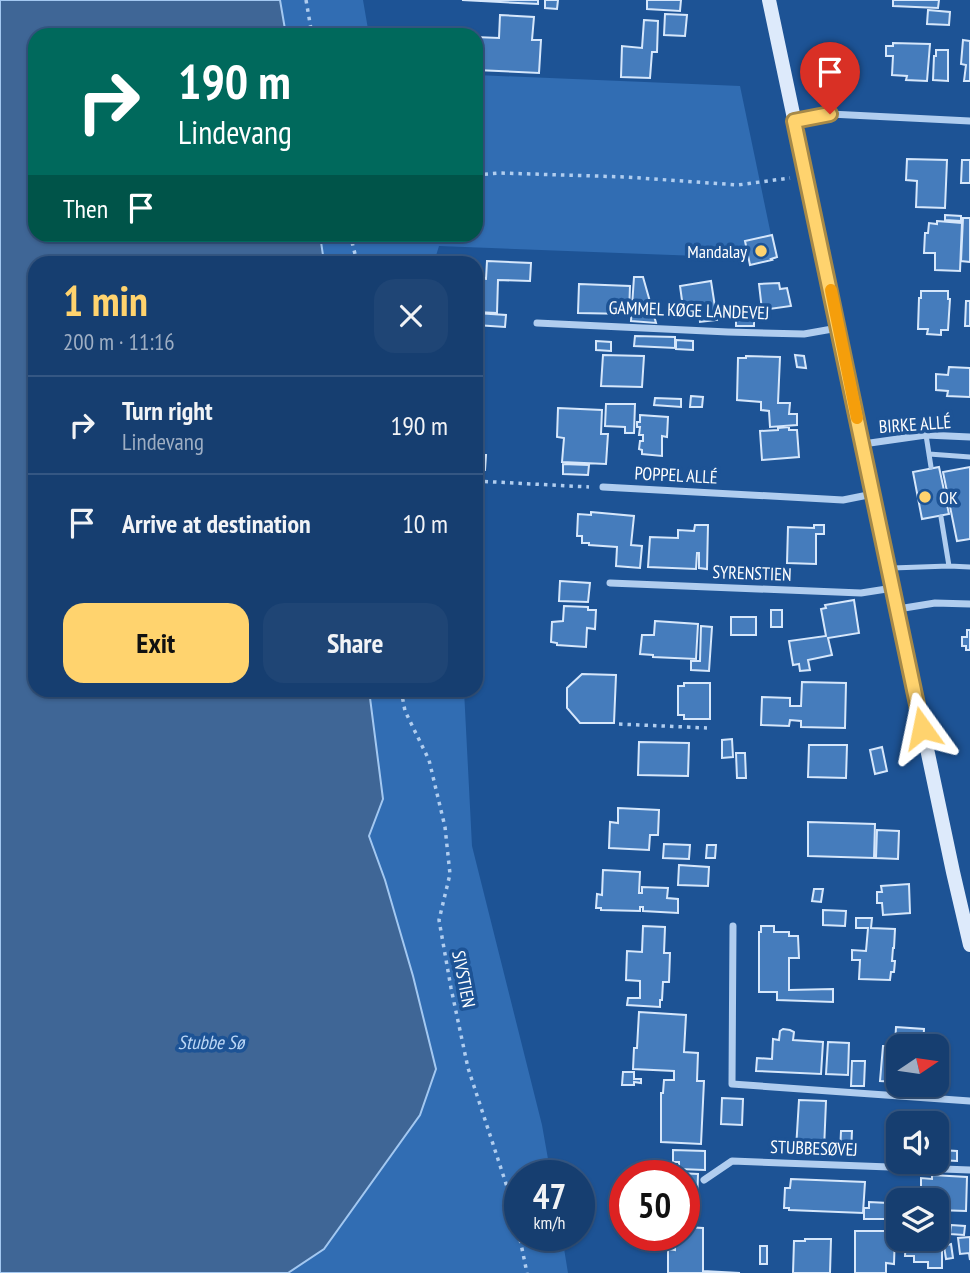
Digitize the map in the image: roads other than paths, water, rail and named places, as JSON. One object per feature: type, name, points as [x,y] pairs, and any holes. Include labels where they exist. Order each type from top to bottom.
[{"type":"main road","points":[[769,0],[970,945]]},
{"type":"street","points":[[794,121],[830,114],[970,121]]},
{"type":"street","name":"GAMMEL KØGE LANDEVEJ","points":[[537,323],[779,334],[804,334],[838,328]]},
{"type":"street","name":"BIRKE ALLÉ","points":[[863,444],[926,435],[970,436]]},
{"type":"street","name":"POPPEL ALLÉ","points":[[603,487],[843,500],[873,494]]},
{"type":"street","name":"SYRENSTIEN","points":[[610,583],[861,593],[893,589]]},
{"type":"street","points":[[897,610],[935,603],[970,604]]},
{"type":"street","points":[[733,926],[732,1084],[970,1101]]},
{"type":"street","name":"STUBBESØVEJ","points":[[704,1180],[732,1161],[970,1170]]},
{"type":"lane","points":[[926,435],[932,467]]},
{"type":"lane","points":[[929,454],[970,457]]},
{"type":"lane","points":[[940,517],[950,566]]},
{"type":"lane","points":[[889,568],[970,567]]},
{"type":"water","name":"Stubbe Sø","points":[[0,0],[280,0],[285,28],[28,28],[28,242],[321,242],[323,256],[28,256],[28,697],[370,697],[383,799],[369,836],[413,976],[436,1069],[420,1115],[324,1249],[288,1273],[0,1273]]},
{"type":"place","name":"Mandalay","points":[[761,251]]},
{"type":"place","name":"OK","points":[[925,497]]}]
